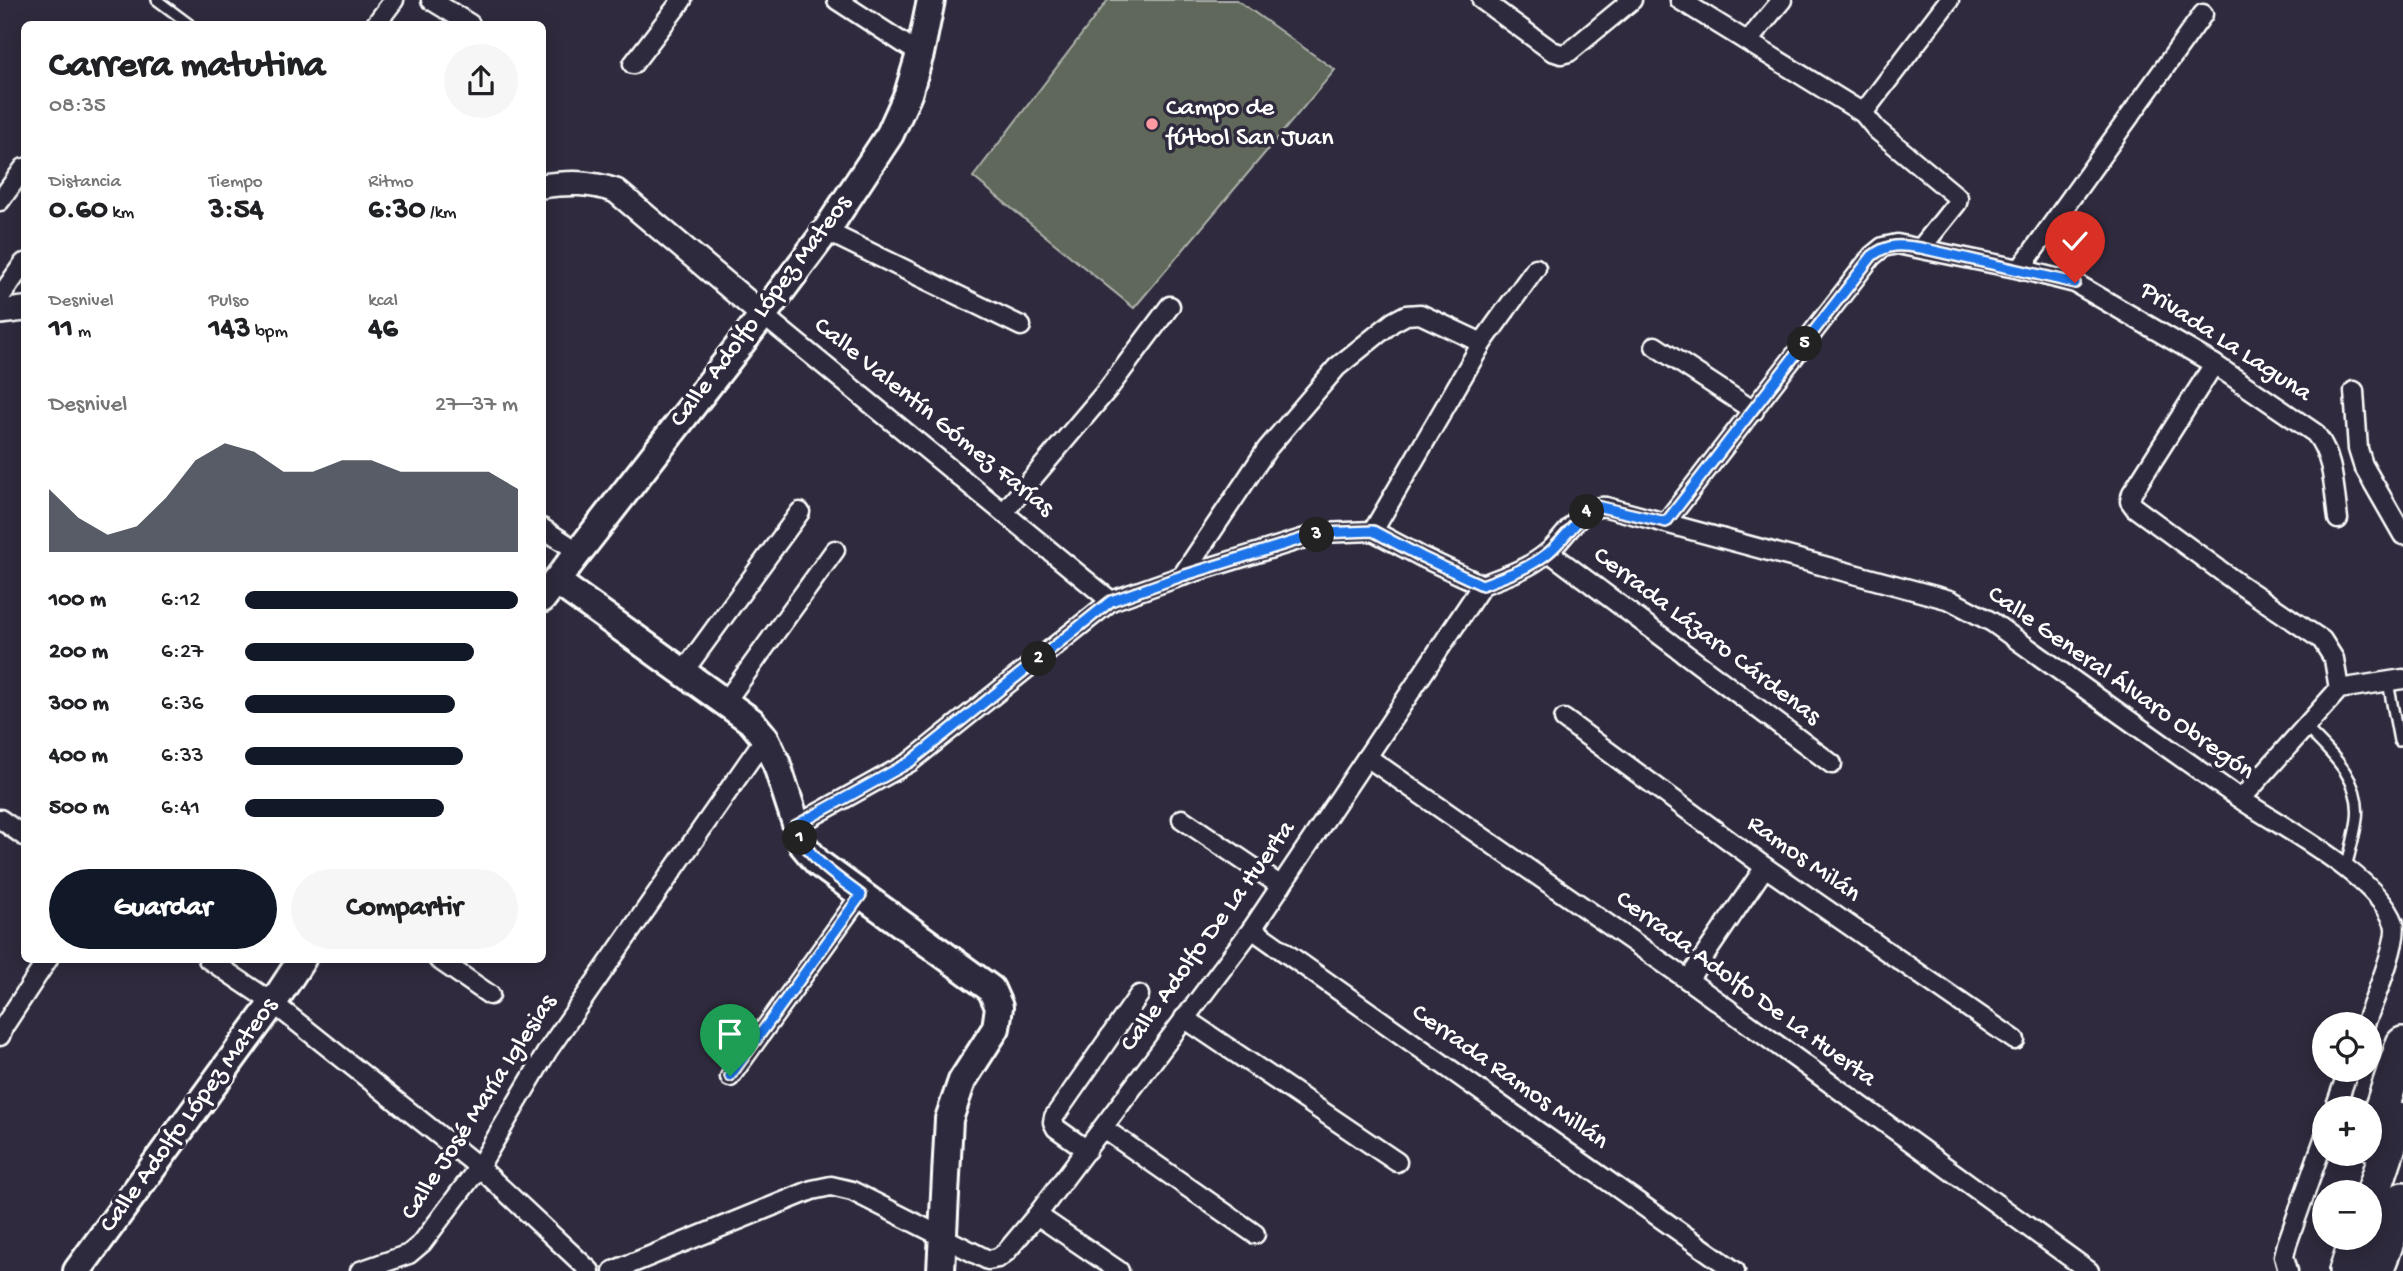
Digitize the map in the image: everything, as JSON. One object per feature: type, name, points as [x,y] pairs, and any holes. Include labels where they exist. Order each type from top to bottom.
[{"type":"highway","points":[[2382,1107],[2403,1044]]},
{"type":"highway","points":[[2378,1180],[2403,1104]]},
{"type":"highway","points":[[2376,1271],[2403,1199]]},
{"type":"highway","points":[[2326,1271],[2333,1250]]},
{"type":"highway","points":[[2346,1271],[2353,1250]]},
{"type":"main road","name":"Calle Adolfo López Mateos","points":[[549,590],[826,231],[890,134],[908,94],[920,54],[931,0]]},
{"type":"main road","points":[[549,590],[684,671],[751,721],[765,738],[776,762],[803,845],[818,863],[991,989],[999,1007],[996,1028],[962,1081],[949,1119],[941,1271]]},
{"type":"main road","name":"Calle Adolfo López Mateos","points":[[77,1271],[274,1003],[299,963]]},
{"type":"street","points":[[378,21],[394,0]]},
{"type":"street","points":[[431,0],[465,21]]},
{"type":"street","points":[[633,64],[682,0]]},
{"type":"street","points":[[837,0],[920,54]]},
{"type":"street","points":[[1482,0],[1560,54],[1569,52],[1632,0]]},
{"type":"street","points":[[1680,0],[1863,113],[1877,130],[1958,198],[1957,203],[1921,248]]},
{"type":"street","points":[[1748,41],[1782,0]]},
{"type":"street","points":[[1863,113],[1949,0]]},
{"type":"street","points":[[2020,269],[2203,14]]},
{"type":"street","points":[[0,201],[21,172]]},
{"type":"street","name":"Calle Valentín Gómez Farías","points":[[546,185],[572,181],[615,191],[1111,601]]},
{"type":"street","points":[[826,231],[1021,326]]},
{"type":"street","name":"Privada La Laguna","points":[[1666,522],[1872,256],[1883,247],[1897,244],[2075,283],[2214,364],[2315,433],[2323,442],[2328,454],[2338,519]]},
{"type":"street","points":[[0,297],[21,266]]},
{"type":"street","points":[[1373,531],[1482,343],[1535,268]]},
{"type":"street","points":[[1004,512],[1108,389],[1170,306]]},
{"type":"street","points":[[0,312],[21,309]]},
{"type":"street","points":[[1182,576],[1267,449],[1337,367],[1393,323],[1406,315],[1420,314],[1482,343]]},
{"type":"street","points":[[1655,346],[1754,411]]},
{"type":"street","points":[[2214,364],[2132,493],[2130,501],[2135,508],[2202,558],[2322,640],[2334,659],[2339,689]]},
{"type":"street","points":[[2354,391],[2358,449],[2363,465],[2403,534]]},
{"type":"street","name":"Calle General Álvaro Obregón","points":[[1482,585],[1522,570],[1549,552],[1587,511],[1596,506],[1666,522],[1950,600],[1992,622],[2241,799],[2346,867],[2384,904],[2396,925],[2392,948],[2369,1012]]},
{"type":"street","points":[[684,671],[800,512]]},
{"type":"street","points":[[546,531],[579,552]]},
{"type":"street","points":[[795,826],[910,762],[1111,601],[1182,576],[1321,533],[1373,531],[1482,585]]},
{"type":"street","points":[[726,701],[835,550]]},
{"type":"street","name":"Cerrada Lázaro Cárdenas","points":[[1549,552],[1832,764]]},
{"type":"street","name":"Calle Adolfo De La Huerta","points":[[614,1271],[642,1266],[812,1190],[831,1186],[852,1191],[988,1260],[998,1258],[1037,1215],[1252,929],[1482,585]]},
{"type":"street","points":[[2241,799],[2339,689],[2395,681]]},
{"type":"street","name":"Ramos Milán","points":[[1564,719],[1765,867],[2015,1040]]},
{"type":"street","name":"Calle José María Iglesias","points":[[360,1271],[409,1254],[422,1243],[479,1167],[548,1050],[765,738]]},
{"type":"street","name":"Cerrada Adolfo De La Huerta","points":[[1367,757],[1688,980],[2089,1271]]},
{"type":"street","points":[[0,819],[21,834]]},
{"type":"street","points":[[1182,819],[1281,886]]},
{"type":"street","points":[[1688,980],[1765,867]]},
{"type":"street","points":[[730,1076],[861,895]]},
{"type":"street","name":"Cerrada Ramos Millán","points":[[1252,929],[1735,1271]]},
{"type":"street","points":[[0,1036],[45,963]]},
{"type":"street","points":[[214,963],[274,1003],[479,1167],[590,1271]]},
{"type":"street","points":[[444,963],[491,995]]},
{"type":"street","points":[[1087,1150],[1056,1128],[1054,1117],[1139,995]]},
{"type":"street","points":[[1184,1018],[1397,1162]]},
{"type":"street","points":[[1103,1128],[1255,1234]]},
{"type":"street","points":[[2288,1271],[2284,1256],[2287,1244],[2314,1166]]},
{"type":"street","points":[[1037,1215],[1119,1271]]},
{"type":"lane","points":[[157,0],[185,21]]},
{"type":"lane","points":[[2395,681],[2399,741]]},
{"type":"lane","points":[[2305,727],[2342,763],[2355,791],[2358,817],[2346,867]]},
{"type":"green space","name":"Campo de fútbol San Juan","points":[[1108,0],[1237,0],[1335,70],[1134,308],[973,177]]},
{"type":"place","name":"Campo de fútbol San Juan","points":[[1152,124]]},
{"type":"route","points":[[730,1076],[861,895],[818,863],[803,845],[795,826],[910,762],[1111,601],[1321,533],[1373,531],[1482,585],[1522,570],[1549,552],[1587,511],[1596,506],[1666,522],[1872,256],[1883,247],[1897,244],[1921,248],[2075,283]]}]
